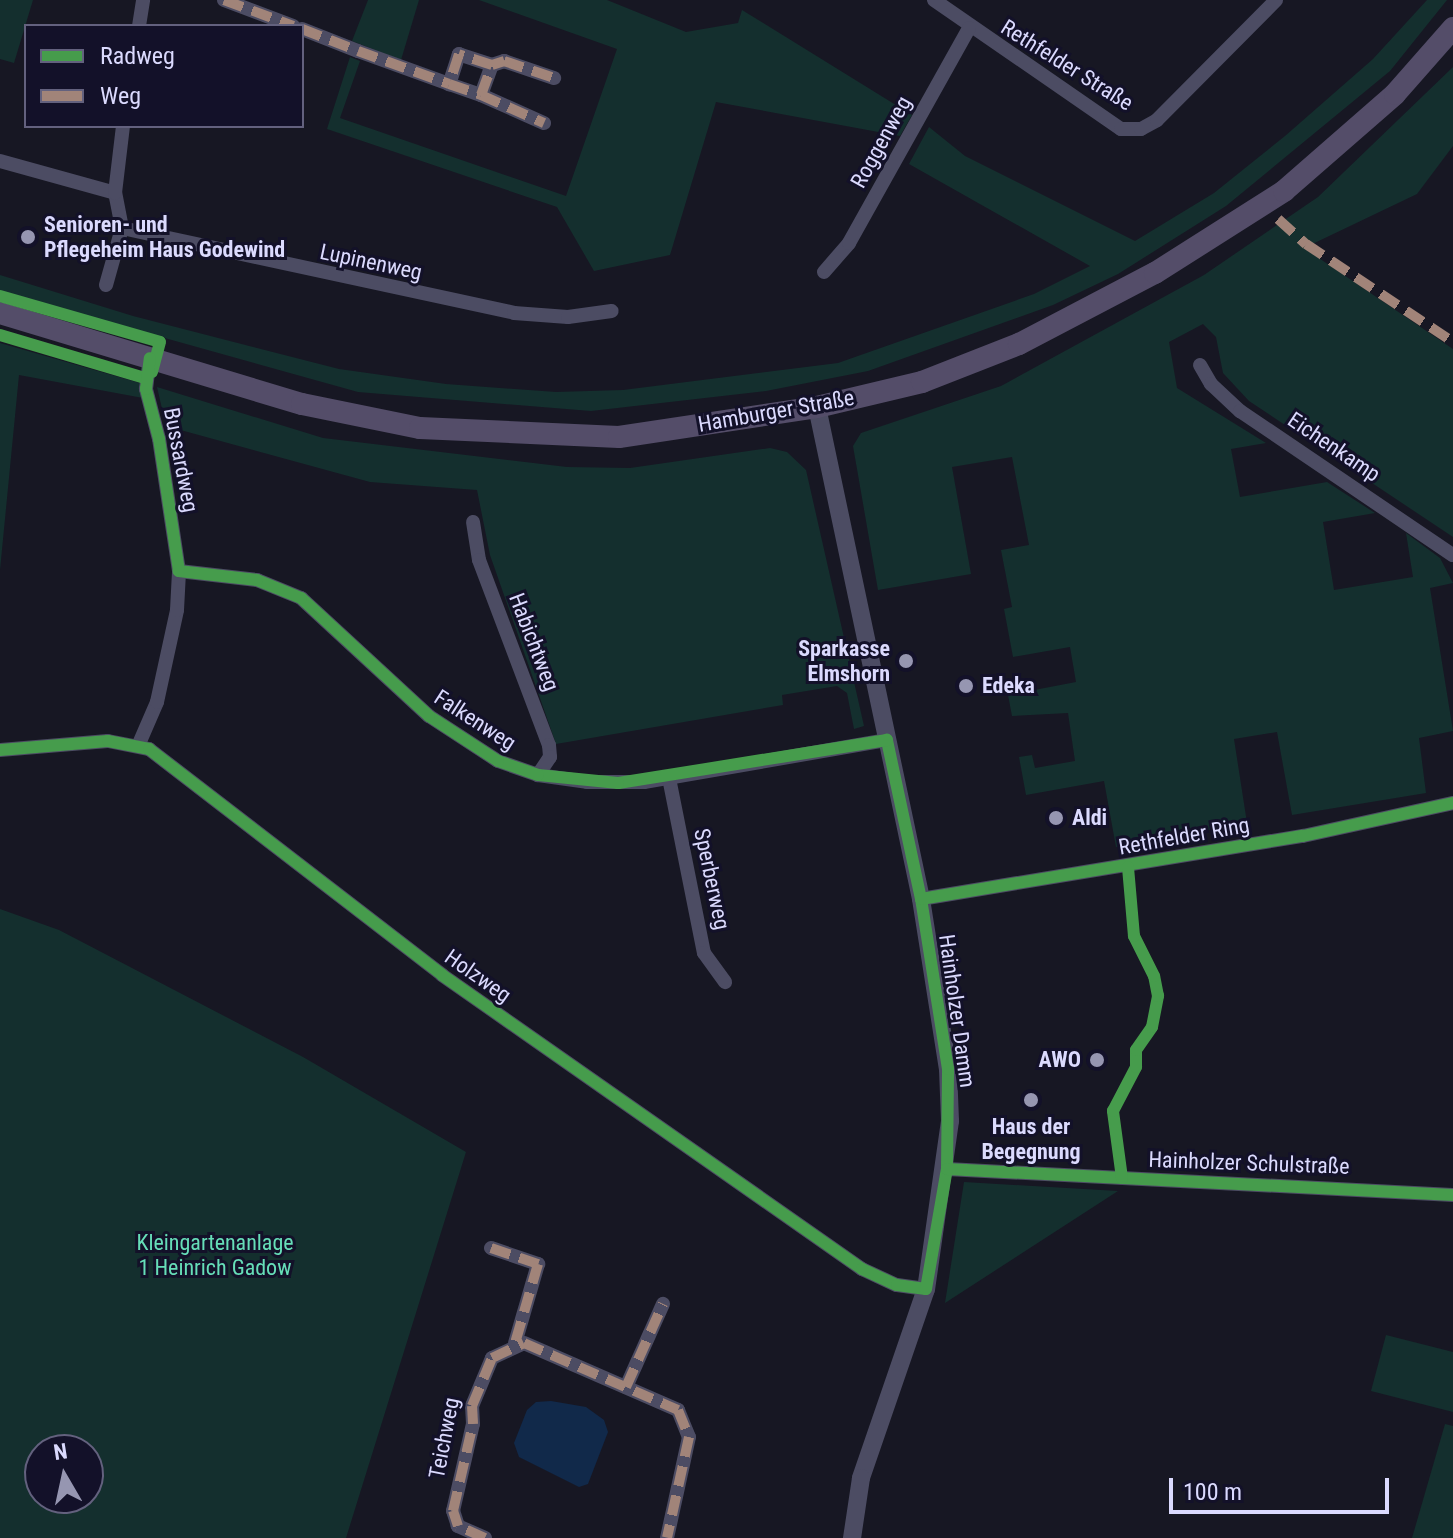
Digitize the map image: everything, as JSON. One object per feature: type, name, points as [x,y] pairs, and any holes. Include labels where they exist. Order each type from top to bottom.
[{"type":"main road","name":"Hamburger Straße","points":[[0,313],[367,420],[530,437],[619,437],[817,407],[922,382],[977,361],[1155,273],[1284,191],[1395,94],[1453,28]]},
{"type":"street","points":[[139,24],[143,0]]},
{"type":"street","points":[[224,0],[288,24]]},
{"type":"street","name":"Rethfelder Straße","points":[[934,0],[969,28],[1121,129],[1141,129],[1157,120],[1272,1]]},
{"type":"street","name":"Roggenweg","points":[[824,272],[849,243],[969,28]]},
{"type":"street","points":[[304,30],[481,95],[485,101],[544,123]]},
{"type":"street","points":[[449,84],[459,54],[492,65],[504,61],[554,78]]},
{"type":"street","points":[[481,95],[492,65]]},
{"type":"street","points":[[106,285],[122,228],[115,193],[123,128]]},
{"type":"street","points":[[0,161],[115,193]]},
{"type":"street","name":"Lupinenweg","points":[[122,228],[514,313],[568,317],[612,311]]},
{"type":"street","name":"Bussardweg","points":[[138,746],[157,702],[177,610],[179,571],[159,439],[146,389],[150,358]]},
{"type":"street","name":"Eichenkamp","points":[[1200,365],[1211,384],[1240,411],[1453,555]]},
{"type":"street","name":"Hainholzer Damm","points":[[817,407],[921,899],[948,1069],[947,1169],[926,1289],[861,1478],[852,1538]]},
{"type":"street","name":"Habichtweg","points":[[473,522],[479,560],[549,745],[550,757],[538,775]]},
{"type":"street","name":"Falkenweg","points":[[179,571],[257,580],[301,598],[429,716],[498,761],[538,775],[618,783],[669,778],[887,740]]},
{"type":"street","name":"Holzweg","points":[[0,750],[108,741],[138,746],[184,772],[442,975],[862,1269],[897,1285],[926,1289]]},
{"type":"street","name":"Sperberweg","points":[[669,778],[704,953],[725,982]]},
{"type":"street","name":"Rethfelder Ring","points":[[921,899],[1303,836],[1453,803]]},
{"type":"street","name":"Hainholzer Schulstraße","points":[[947,1169],[1453,1195]]},
{"type":"street","points":[[491,1248],[538,1264],[515,1343],[534,1347],[665,1401],[689,1428],[667,1538]]},
{"type":"street","points":[[626,1387],[663,1304]]},
{"type":"street","name":"Teichweg","points":[[485,1538],[458,1526],[454,1499],[480,1378],[492,1358],[515,1343]]},
{"type":"green space","points":[[0,0],[33,0],[14,63],[0,59]]},
{"type":"green space","points":[[368,0],[419,0],[401,60],[352,41]]},
{"type":"green space","points":[[479,0],[607,0],[686,32],[738,23],[742,10],[912,115],[900,136],[716,102],[670,255],[594,271],[557,207],[327,129],[350,57],[360,61],[340,118],[566,196],[617,49]]},
{"type":"green space","points":[[1427,0],[1447,0],[1390,71],[1226,206],[1118,274],[1053,305],[868,371],[766,391],[591,411],[358,392],[0,292],[0,275],[133,316],[339,369],[446,384],[556,392],[623,390],[838,363],[1034,294],[1090,266],[909,164],[929,127],[965,156],[1135,241],[1214,193],[1285,136],[1373,59]]},
{"type":"green space","points":[[1453,67],[1453,146],[1417,194],[1304,248],[1453,349],[1453,537],[1249,401],[1223,373],[1216,337],[1203,324],[1169,342],[1177,388],[1266,443],[1231,449],[1240,497],[1327,482],[1375,513],[1323,522],[1334,590],[1413,577],[1406,533],[1440,558],[1453,583],[1430,588],[1453,731],[1419,738],[1426,793],[1292,815],[1277,732],[1234,739],[1247,823],[1116,847],[1104,781],[1026,795],[1019,757],[1032,755],[1035,768],[1075,761],[1068,713],[1012,716],[1008,695],[1076,682],[1070,647],[1013,657],[1004,609],[1012,607],[1001,550],[1029,545],[1012,457],[952,467],[971,574],[878,590],[853,446],[861,433],[1001,386],[1204,275],[1318,197]]},
{"type":"green space","points":[[0,343],[140,383],[143,398],[19,375],[0,570]]},
{"type":"green space","points":[[157,387],[323,438],[567,467],[630,468],[770,448],[787,452],[806,470],[864,726],[854,729],[847,693],[837,686],[782,695],[783,705],[556,744],[490,555],[477,490],[370,482],[166,426]]},
{"type":"green space","name":"Kleingartenanlage 1 Heinrich Gadow","points":[[0,909],[59,930],[303,1057],[466,1152],[346,1538],[0,1538]]},
{"type":"green space","points":[[964,1182],[1118,1191],[945,1303]]},
{"type":"green space","points":[[1386,1335],[1453,1352],[1453,1412],[1371,1391]]},
{"type":"green space","points":[[1445,1424],[1453,1426],[1453,1538],[1412,1538]]},
{"type":"water","points":[[551,1401],[586,1407],[604,1420],[608,1432],[588,1484],[579,1487],[519,1457],[514,1443],[527,1410],[536,1402]]},
{"type":"marked path","points":[[224,0],[288,24]]},
{"type":"marked path","points":[[304,30],[449,84]]},
{"type":"marked path","points":[[459,54],[492,65],[481,95],[449,84],[459,54]]},
{"type":"marked path","points":[[492,65],[504,61],[554,78]]},
{"type":"marked path","points":[[481,95],[544,123]]},
{"type":"marked path","points":[[1278,219],[1306,244],[1453,342]]},
{"type":"marked path","points":[[491,1248],[538,1264],[515,1343]]},
{"type":"marked path","points":[[626,1387],[663,1304]]},
{"type":"marked path","points":[[485,1538],[458,1526],[453,1511],[473,1424],[472,1406],[492,1358],[524,1343],[678,1410],[689,1437],[667,1538]]},
{"type":"cycle path","points":[[0,296],[160,342],[152,372]]},
{"type":"cycle path","points":[[0,335],[145,378]]},
{"type":"cycle path","points":[[0,750],[108,741],[149,749],[442,975],[862,1269],[897,1285],[926,1289],[947,1169],[948,1069],[921,899],[887,740],[618,783],[538,775],[498,761],[429,716],[301,598],[257,580],[179,571],[159,439],[146,389],[150,358]]},
{"type":"cycle path","points":[[921,899],[1303,836],[1453,803]]},
{"type":"cycle path","points":[[1122,1178],[1113,1111],[1136,1067],[1136,1050],[1152,1027],[1158,996],[1154,976],[1134,936],[1128,867]]},
{"type":"cycle path","points":[[947,1169],[1453,1195]]},
{"type":"place","name":"Senioren- und Pflegeheim Haus Godewind","points":[[28,237]]},
{"type":"place","name":"Sparkasse Elmshorn","points":[[906,661]]},
{"type":"place","name":"Edeka","points":[[966,686]]},
{"type":"place","name":"Aldi","points":[[1056,818]]},
{"type":"place","name":"AWO","points":[[1097,1060]]},
{"type":"place","name":"Haus der Begegnung","points":[[1031,1100]]}]
